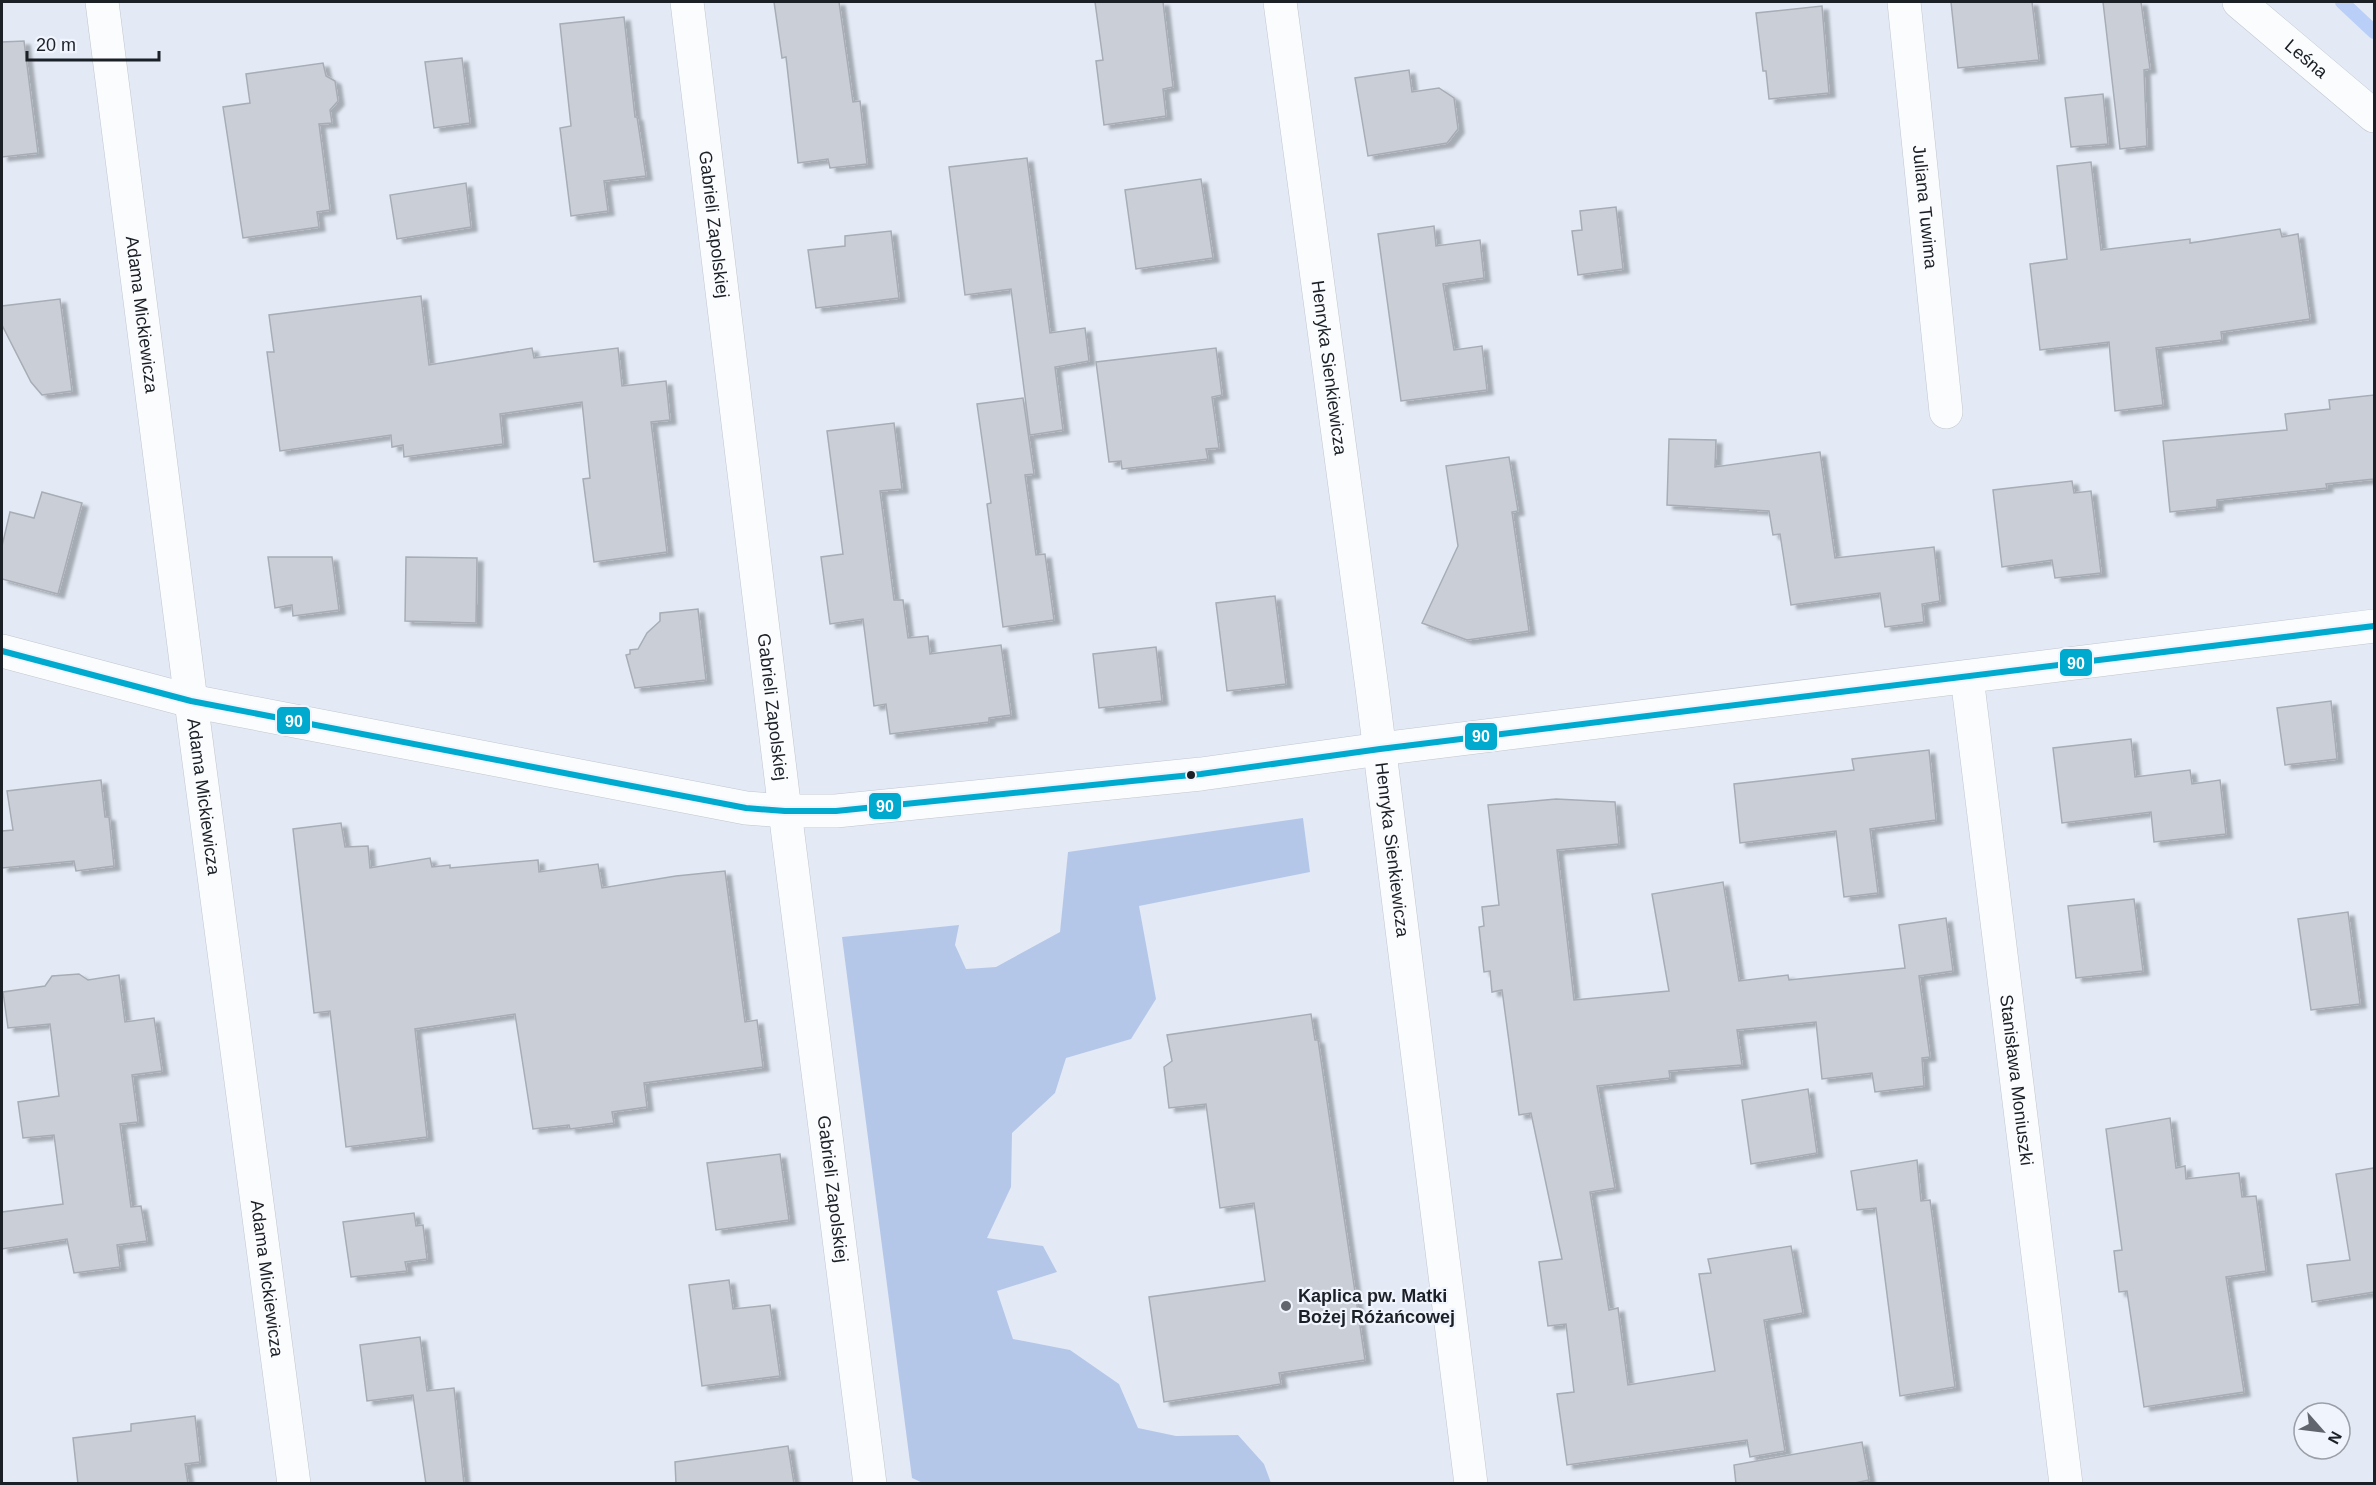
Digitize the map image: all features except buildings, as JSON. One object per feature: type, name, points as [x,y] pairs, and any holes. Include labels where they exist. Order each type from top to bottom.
[{"type":"street","name":"Adama Mickiewicza","points":[[102,2],[190,701],[294,1484]]},
{"type":"street","name":"Gabrieli Zapolskiej","points":[[687,2],[785,811],[870,1484]]},
{"type":"street","name":"Henryka Sienkiewicza","points":[[1280,2],[1380,749],[1471,1484]]},
{"type":"street","name":"Juliana Tuwima","points":[[1904,2],[1946,412]]},
{"type":"street","name":"Leśna","points":[[2239,2],[2374,116]]},
{"type":"street","points":[[2,651],[190,701],[746,808],[836,811],[1201,774],[1380,749],[2374,626]]},
{"type":"street","name":"Stanisława Moniuszki","points":[[1967,676],[2066,1484]]},
{"type":"shaded area","points":[[1303,818],[1310,872],[1139,906],[1156,999],[1131,1039],[1066,1058],[1055,1093],[1012,1133],[1011,1187],[987,1238],[1043,1246],[1057,1272],[997,1291],[1013,1339],[1070,1350],[1119,1384],[1138,1428],[1176,1436],[1238,1435],[1264,1464],[1271,1483],[925,1484],[912,1478],[842,937],[959,925],[955,945],[966,969],[996,967],[1060,932],[1068,852]]},
{"type":"waterway","points":[[2342,2],[2374,32]]},
{"type":"transit line","name":"90","points":[[2,651],[191,701],[746,808],[836,811],[1201,774],[1380,749],[2374,626]]},
{"type":"place","name":"Kaplica pw. Matki Bożej Różańcowej","points":[[1286,1306]]}]
